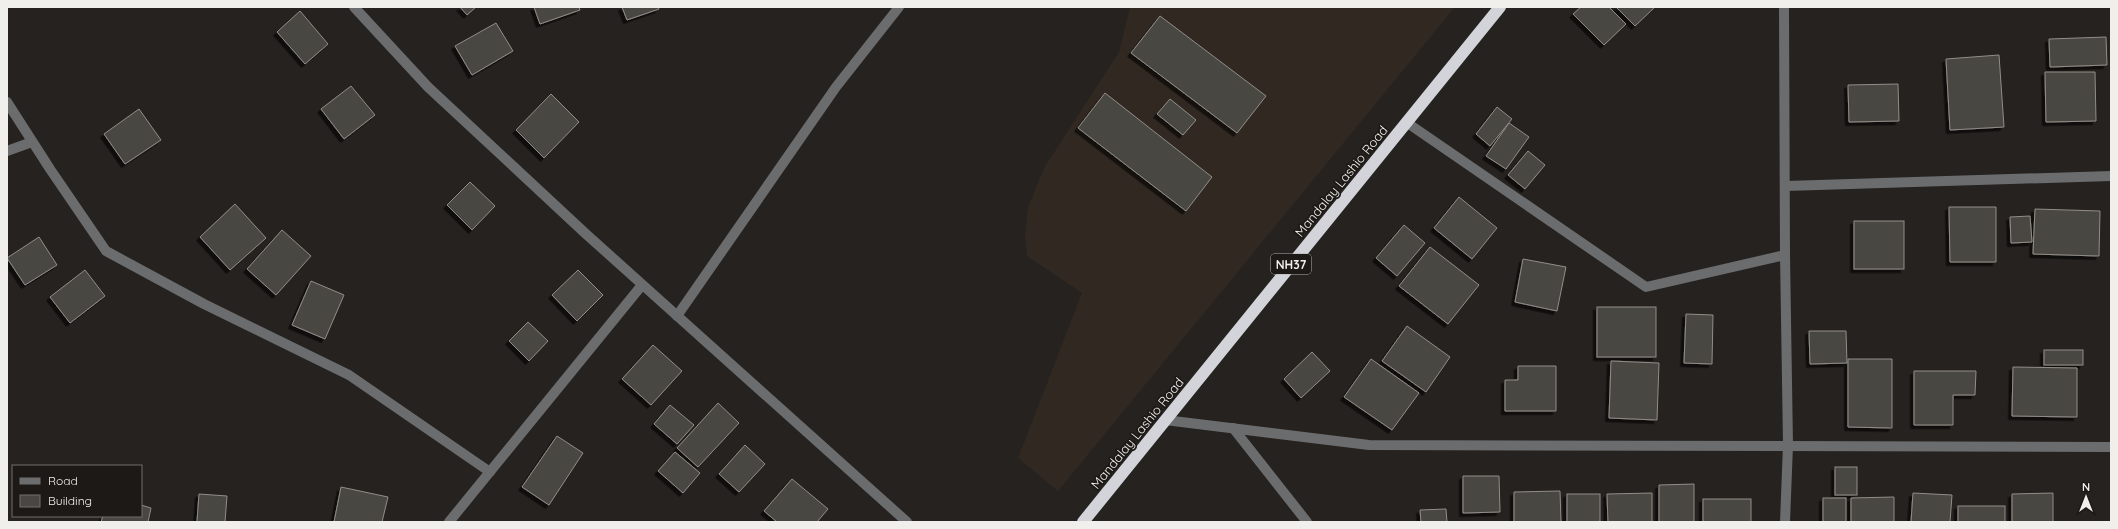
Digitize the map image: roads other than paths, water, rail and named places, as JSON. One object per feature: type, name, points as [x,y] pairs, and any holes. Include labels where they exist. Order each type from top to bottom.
[{"type":"highway","name":"Mandalay Lashio Road","points":[[1083,522],[1500,7]]},
{"type":"street","points":[[354,7],[428,87],[642,285],[907,522]]},
{"type":"street","points":[[677,316],[836,87],[899,7]]},
{"type":"street","points":[[1784,7],[1786,186],[1785,255],[1788,445],[1785,522]]},
{"type":"street","points":[[7,102],[32,142],[106,250],[204,304],[349,376],[490,472]]},
{"type":"street","points":[[1406,122],[1646,287],[1785,255]]},
{"type":"street","points":[[7,151],[32,142]]},
{"type":"street","points":[[1786,186],[2111,176]]},
{"type":"street","points":[[449,522],[642,285]]},
{"type":"street","points":[[1165,420],[1369,445],[2111,447]]},
{"type":"street","points":[[1233,428],[1307,522]]}]
